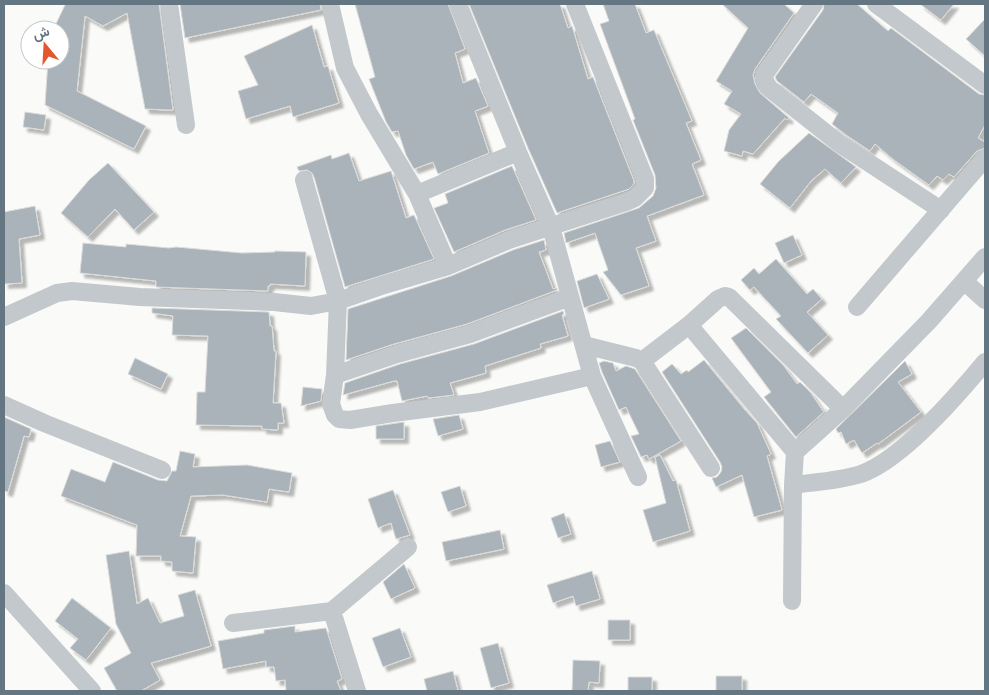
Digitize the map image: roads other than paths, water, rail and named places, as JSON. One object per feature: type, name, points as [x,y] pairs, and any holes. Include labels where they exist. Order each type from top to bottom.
[{"type":"street","points":[[169,4],[186,125]]},
{"type":"street","points":[[330,4],[345,68],[369,114],[417,194],[448,266]]},
{"type":"street","points":[[458,4],[518,152],[551,227],[592,376],[638,477]]},
{"type":"street","points":[[4,317],[57,293],[72,291],[140,297],[274,302],[312,306],[338,301],[448,266],[509,240],[635,198],[645,188],[645,179],[575,4]]},
{"type":"street","points":[[814,4],[764,75],[766,84],[840,144],[941,210]]},
{"type":"street","points":[[876,4],[985,85]]},
{"type":"street","points":[[417,194],[518,152]]},
{"type":"street","points":[[858,307],[985,158]]},
{"type":"street","points":[[304,180],[338,301],[332,410],[339,419],[350,420],[480,402],[592,376]]},
{"type":"street","points":[[795,452],[844,410],[929,321],[985,257]]},
{"type":"street","points":[[964,281],[985,300]]},
{"type":"street","points":[[642,362],[689,325],[718,299],[725,296],[729,297],[844,410]]},
{"type":"street","points":[[335,375],[396,354],[470,334],[570,298]]},
{"type":"street","points":[[689,325],[795,452],[792,601]]},
{"type":"street","points":[[584,345],[636,358],[642,362],[711,468]]},
{"type":"street","points":[[793,485],[842,478],[860,474],[880,466],[923,429],[960,392],[985,362]]},
{"type":"street","points":[[4,405],[44,424],[162,470]]},
{"type":"street","points":[[233,623],[332,611],[408,547]]},
{"type":"street","points":[[4,593],[92,691]]},
{"type":"street","points":[[332,611],[357,691]]}]
